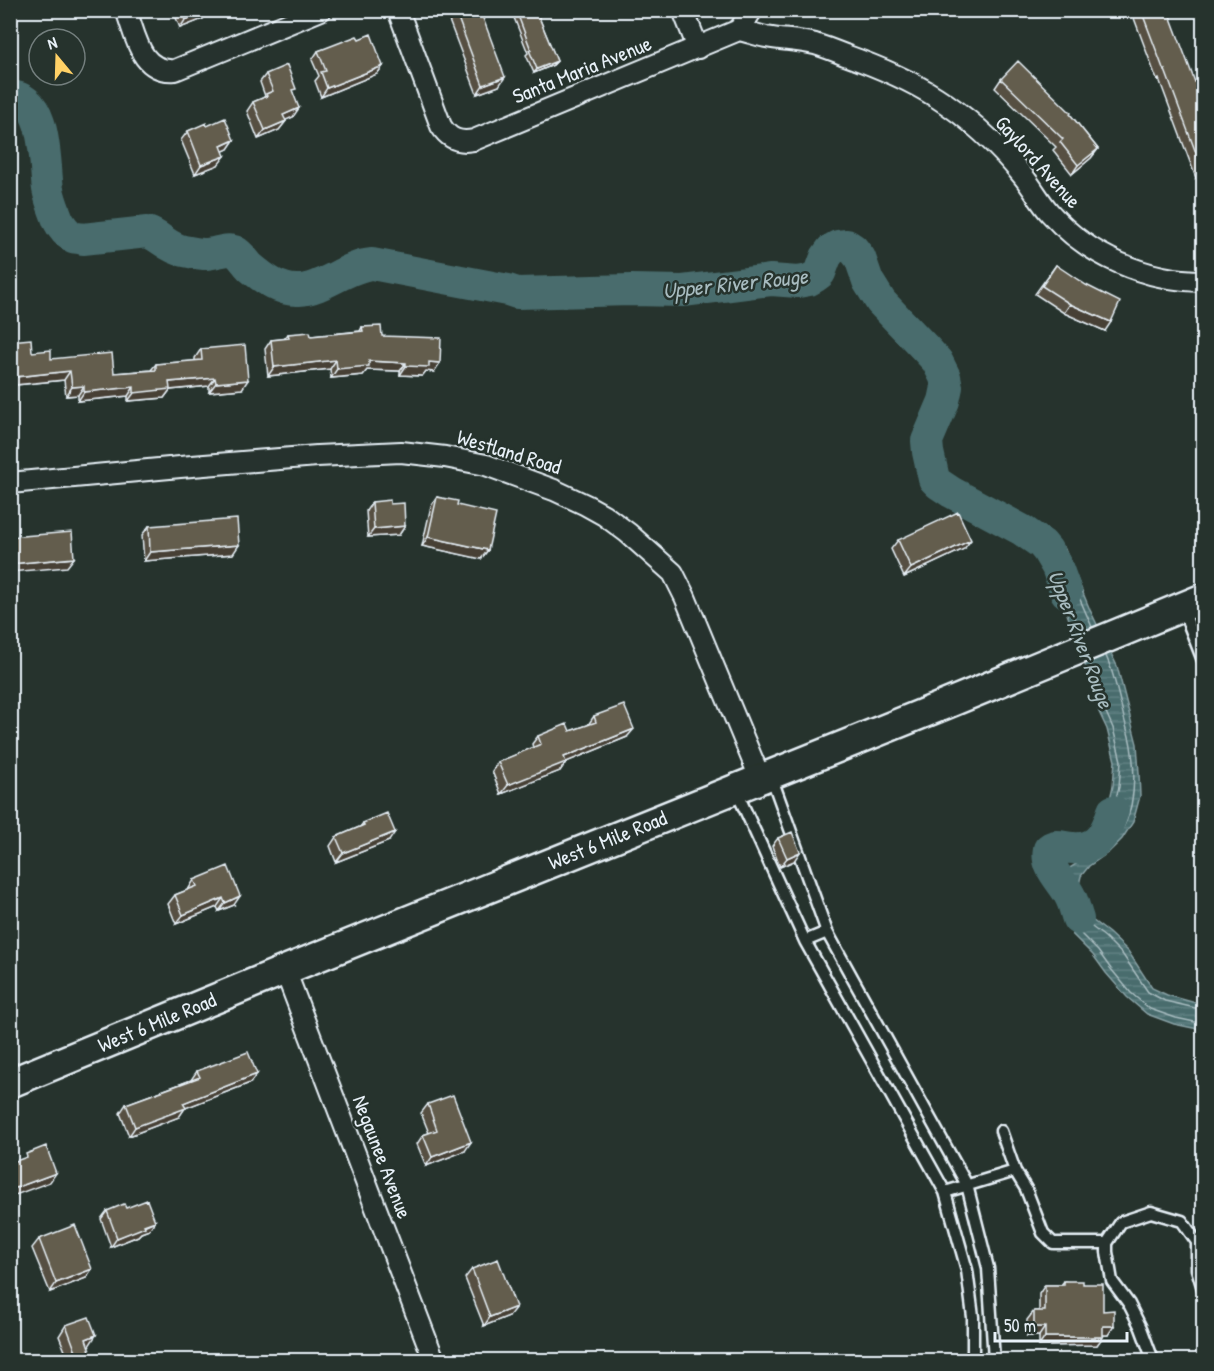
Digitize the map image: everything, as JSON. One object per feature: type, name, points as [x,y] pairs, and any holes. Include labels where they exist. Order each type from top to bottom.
[{"type":"main road","name":"West 6 Mile Road","points":[[10,1083],[1193,602]]},
{"type":"street","points":[[126,10],[141,52],[147,62],[166,71],[175,70],[321,10]]},
{"type":"street","name":"Santa Maria Avenue","points":[[398,10],[441,126],[454,140],[465,142],[740,30]]},
{"type":"street","points":[[683,10],[698,48]]},
{"type":"street","points":[[740,30],[752,10]]},
{"type":"street","name":"Gaylord Avenue","points":[[740,30],[815,44],[910,82],[965,118],[999,149],[1023,176],[1049,213],[1094,250],[1130,268],[1149,274],[1203,281]]},
{"type":"street","name":"Westland Road","points":[[10,483],[317,456],[401,452],[486,465],[554,490],[604,515],[642,544],[673,573],[685,597],[755,780]]},
{"type":"street","name":"Negaunee Avenue","points":[[285,970],[435,1360]]},
{"type":"lane","points":[[1193,602],[1203,663]]},
{"type":"lane","points":[[755,780],[827,932],[967,1185],[988,1268],[994,1360]]},
{"type":"lane","points":[[755,780],[805,941],[945,1192],[967,1270],[973,1317],[973,1360]]},
{"type":"lane","points":[[805,941],[827,932]]},
{"type":"lane","points":[[1000,1131],[1043,1233],[1053,1244],[1107,1243]]},
{"type":"lane","points":[[945,1192],[1015,1171]]},
{"type":"lane","points":[[1153,1360],[1129,1304],[1112,1281],[1107,1243],[1121,1222],[1151,1212],[1182,1221],[1197,1242],[1197,1269],[1203,1292]]},
{"type":"water","points":[[1064,547],[1090,610],[1117,666],[1137,744],[1139,773],[1140,796],[1133,822],[1122,839],[1109,852],[1089,866],[1081,876],[1078,889],[1082,903],[1092,920],[1128,951],[1152,988],[1167,995],[1203,1005],[1203,1030],[1174,1024],[1147,1014],[1127,997],[1093,955],[1072,934],[1063,900],[1054,889],[1065,871],[1084,859],[1098,830],[1108,808],[1115,761],[1107,729],[1099,712],[1065,608],[1043,557]]},
{"type":"building","points":[[182,10],[209,10],[209,11],[185,20]]},
{"type":"building","points":[[455,10],[480,10],[505,77],[483,85]]},
{"type":"building","points":[[516,10],[536,10],[557,61],[537,69]]},
{"type":"building","points":[[1141,10],[1168,10],[1195,82],[1197,81],[1203,99],[1202,169],[1165,70]]},
{"type":"building","points":[[371,34],[383,66],[327,88],[321,72],[326,71],[318,51],[357,36],[359,39]]},
{"type":"building","points":[[1018,61],[1071,113],[1098,149],[1078,165],[1060,142],[1063,139],[1001,79]]},
{"type":"building","points":[[287,65],[296,89],[292,90],[299,108],[283,115],[286,121],[265,130],[253,102],[273,91],[266,74]]},
{"type":"building","points":[[225,118],[234,140],[221,146],[225,156],[201,165],[188,131]]},
{"type":"building","points":[[1056,265],[1086,285],[1120,302],[1111,322],[1070,304],[1042,286]]},
{"type":"building","points":[[381,326],[382,336],[441,338],[440,363],[429,362],[429,367],[369,361],[369,366],[337,369],[336,360],[274,367],[271,340],[289,338],[288,334],[310,332],[311,336],[363,331],[362,327]]},
{"type":"building","points":[[31,339],[32,352],[51,350],[51,359],[112,353],[114,373],[156,370],[156,364],[202,360],[201,349],[245,345],[248,380],[216,383],[215,378],[169,382],[170,389],[134,393],[134,387],[84,392],[84,386],[72,387],[70,371],[15,377],[16,384],[10,384],[10,341]]},
{"type":"building","points":[[437,497],[458,501],[457,505],[496,514],[488,550],[428,537]]},
{"type":"building","points":[[390,500],[390,504],[404,503],[405,526],[374,529],[372,502]]},
{"type":"building","points":[[958,512],[971,540],[911,568],[898,540]]},
{"type":"building","points":[[237,519],[239,545],[150,552],[149,526]]},
{"type":"building","points":[[72,532],[74,558],[10,564],[10,537]]},
{"type":"building","points":[[624,705],[634,729],[564,757],[566,762],[508,785],[498,762],[541,744],[538,736],[567,724],[570,731],[596,722],[594,716]]},
{"type":"building","points":[[387,813],[395,832],[343,853],[336,837]]},
{"type":"building","points":[[792,832],[800,852],[787,858],[778,838]]},
{"type":"building","points":[[228,866],[240,896],[225,903],[223,898],[183,915],[175,895],[197,886],[194,880]]},
{"type":"building","points":[[248,1052],[257,1074],[183,1103],[186,1108],[135,1127],[126,1104],[200,1077],[197,1071]]},
{"type":"building","points":[[453,1095],[471,1142],[432,1157],[423,1135],[437,1130],[428,1104]]},
{"type":"building","points":[[46,1146],[56,1173],[10,1190],[10,1163],[27,1157],[26,1154]]},
{"type":"building","points":[[147,1200],[155,1221],[117,1238],[107,1211],[124,1204],[126,1208]]},
{"type":"building","points":[[75,1225],[92,1269],[56,1283],[39,1239]]},
{"type":"building","points":[[498,1259],[516,1307],[490,1317],[472,1269]]},
{"type":"building","points":[[1064,1281],[1103,1284],[1103,1311],[1114,1310],[1114,1326],[1103,1326],[1103,1337],[1045,1337],[1045,1327],[1034,1327],[1034,1311],[1045,1311],[1045,1285],[1064,1285]]},
{"type":"building","points":[[89,1317],[96,1335],[86,1339],[93,1360],[66,1360],[65,1357],[76,1352],[66,1325]]},
{"type":"waterway","name":"Upper River Rouge","points":[[10,96],[22,100],[38,119],[50,197],[58,220],[71,236],[83,239],[147,232],[184,251],[206,254],[234,251],[267,280],[285,289],[308,289],[353,269],[372,264],[517,293],[683,291],[771,280],[798,282],[809,280],[820,273],[831,250],[847,245],[860,258],[868,281],[881,302],[937,361],[945,377],[947,387],[944,401],[927,441],[934,479],[951,492],[1022,530],[1042,544],[1057,567],[1066,592]]},
{"type":"waterway","name":"Upper River Rouge","points":[[1078,919],[1070,896],[1049,862],[1049,849],[1058,846],[1082,848],[1095,843],[1104,832],[1113,811]]}]
